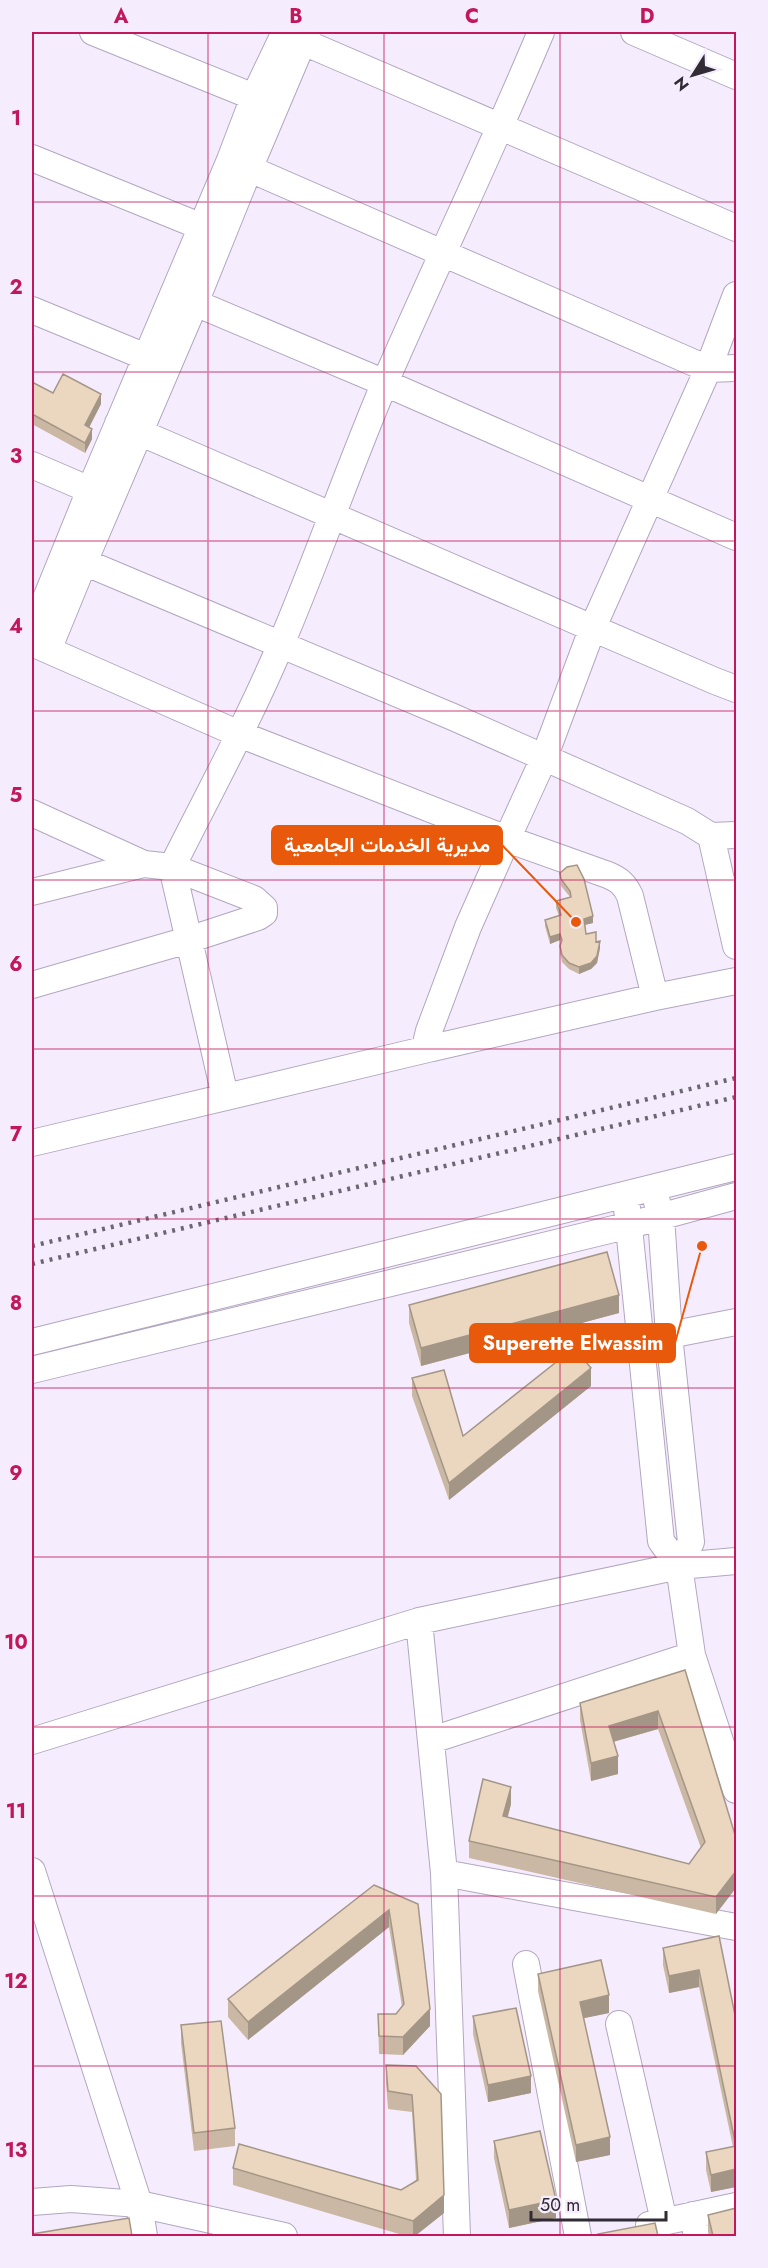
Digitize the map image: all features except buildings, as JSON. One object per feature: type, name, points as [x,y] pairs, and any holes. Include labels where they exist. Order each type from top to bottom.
[{"type":"street","points":[[93,32],[254,97]]},
{"type":"street","points":[[225,1096],[172,867],[281,645],[385,383],[442,252],[501,128],[541,32]]},
{"type":"street","points":[[634,32],[736,76]]},
{"type":"street","points":[[74,558],[90,490],[129,427],[146,357],[184,298],[202,227],[240,164],[254,97],[295,35]]},
{"type":"street","points":[[295,35],[501,128],[736,228]]},
{"type":"street","points":[[295,35],[37,642],[239,734],[507,839],[618,879],[625,885],[630,896],[655,997]]},
{"type":"street","points":[[32,158],[202,227]]},
{"type":"street","points":[[240,164],[708,369],[736,368]]},
{"type":"street","points":[[432,1048],[427,1039],[429,1030],[468,927],[544,758],[593,627],[708,369],[736,295]]},
{"type":"street","points":[[184,298],[385,383],[736,537]]},
{"type":"street","points":[[32,310],[146,357]]},
{"type":"street","points":[[129,427],[736,689]]},
{"type":"street","points":[[32,465],[90,490]]},
{"type":"street","points":[[74,558],[453,717],[687,821],[711,836],[736,835]]},
{"type":"street","points":[[32,814],[144,864],[172,867],[254,899],[264,908],[264,913],[258,917],[189,940],[32,985]]},
{"type":"street","points":[[711,836],[736,946]]},
{"type":"street","points":[[32,892],[144,864]]},
{"type":"street","points":[[32,1143],[432,1048],[655,997],[736,981]]},
{"type":"street","points":[[32,1342],[736,1167]]},
{"type":"street","points":[[654,1188],[661,1217],[669,1335],[691,1542],[679,1566]]},
{"type":"street","points":[[625,1196],[630,1225],[661,1541],[679,1566],[692,1655],[736,1790]]},
{"type":"street","points":[[32,1370],[630,1225],[736,1196]]},
{"type":"street","points":[[669,1335],[736,1322]]},
{"type":"street","points":[[32,1741],[419,1621],[679,1566],[736,1561]]},
{"type":"street","points":[[419,1621],[444,1873],[457,2236]]},
{"type":"street","points":[[432,1740],[692,1655]]},
{"type":"street","points":[[32,1871],[139,2204],[144,2236]]},
{"type":"street","points":[[444,1873],[736,1927]]},
{"type":"street","points":[[526,1964],[578,2236]]},
{"type":"street","points":[[619,2024],[664,2221]]},
{"type":"street","points":[[32,2202],[71,2199],[139,2204],[284,2236]]},
{"type":"street","points":[[607,2234],[664,2221],[695,2226],[736,2206]]},
{"type":"railway","points":[[32,1246],[736,1078]]},
{"type":"railway","points":[[32,1264],[736,1097]]},
{"type":"place","name":"مديرية الخدمات الجامعية","points":[[576,922]]},
{"type":"place","name":"Superette Elwassim","points":[[702,1246]]}]
